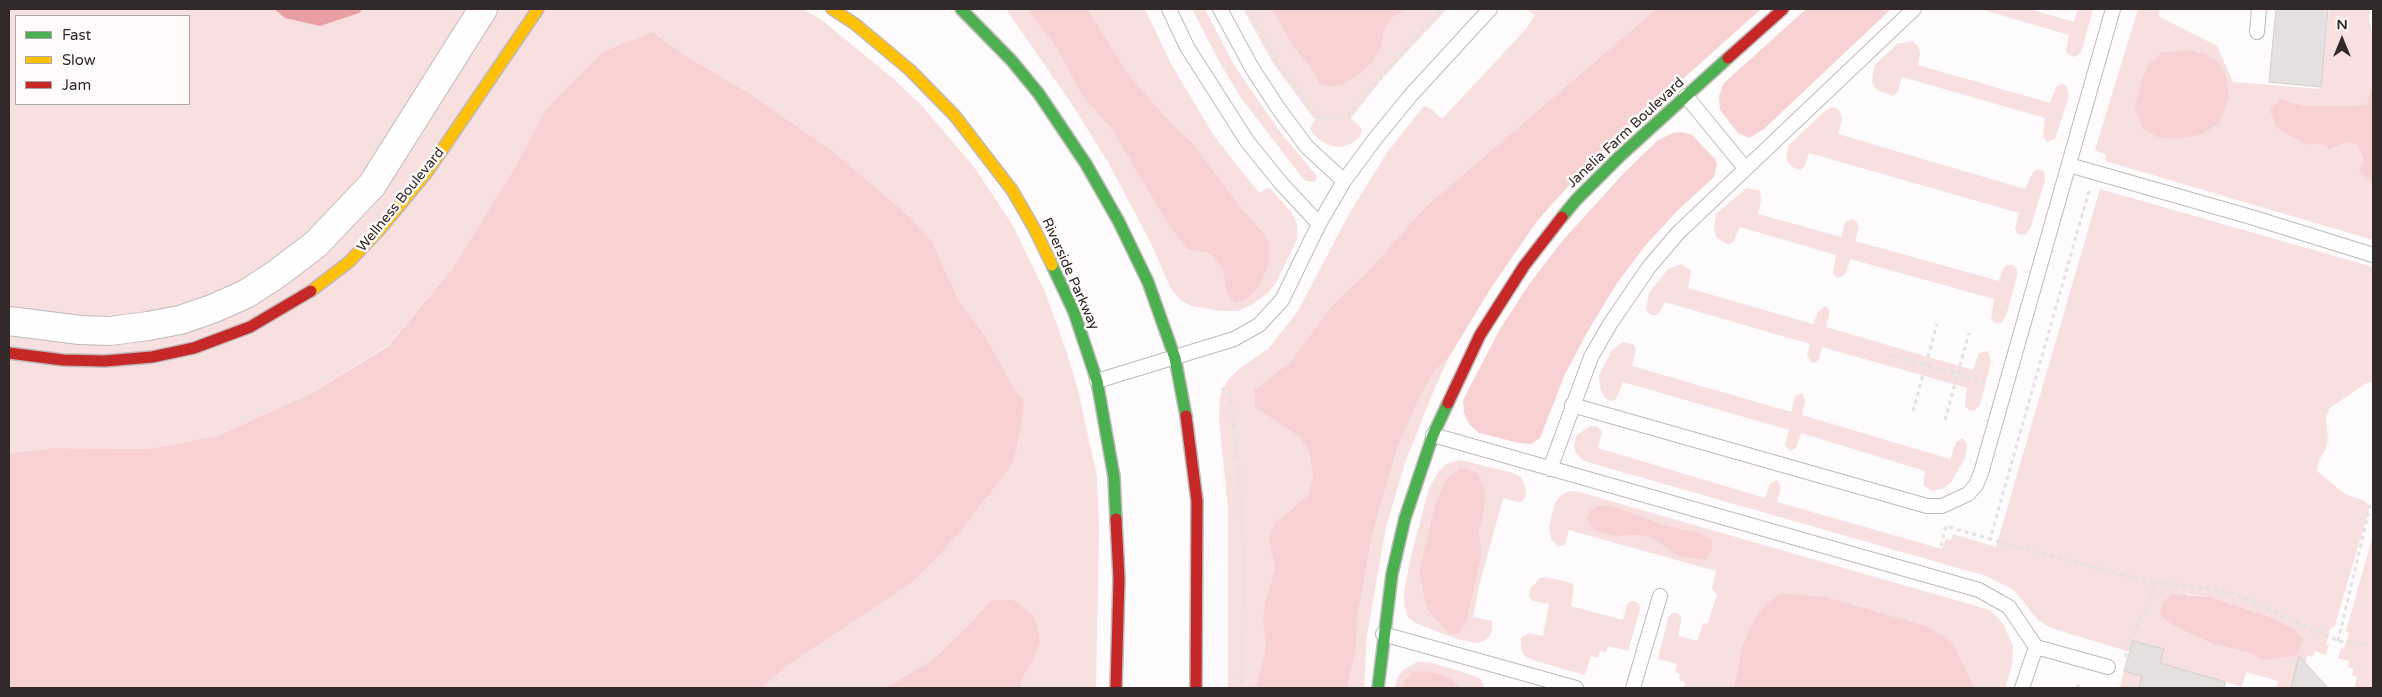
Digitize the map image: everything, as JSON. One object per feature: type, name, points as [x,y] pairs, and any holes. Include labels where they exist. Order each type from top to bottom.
[{"type":"main road","name":"Wellness Boulevard","points":[[9,353],[63,360],[105,361],[152,357],[194,348],[223,338],[250,327],[304,297],[349,262],[381,228],[427,172],[538,9]]},
{"type":"main road","name":"Riverside Parkway","points":[[832,9],[855,24],[910,70],[955,116],[1012,190],[1034,228],[1074,312],[1097,381],[1114,477],[1119,579],[1116,688]]},
{"type":"main road","points":[[961,9],[1012,60],[1039,94],[1086,164],[1119,222],[1148,282],[1175,358],[1187,423],[1197,501],[1196,688]]},
{"type":"main road","name":"Janelia Farm Boulevard","points":[[1378,688],[1383,634],[1392,574],[1405,518],[1433,435],[1480,335],[1524,266],[1576,200],[1620,156],[1782,9]]},
{"type":"street","points":[[9,322],[80,330],[110,331],[148,326],[180,320],[212,309],[246,294],[278,273],[316,244],[372,185],[483,9]]},
{"type":"lane","points":[[1169,9],[1187,47],[1247,141],[1280,182],[1320,224]]},
{"type":"lane","points":[[1220,9],[1252,68],[1303,142],[1344,181]]},
{"type":"lane","points":[[1097,381],[1234,339],[1259,324],[1282,300],[1344,181],[1411,95],[1490,9]]},
{"type":"lane","points":[[1550,468],[1591,357],[1605,332],[1649,268],[1678,233],[1914,9]]},
{"type":"lane","points":[[1572,405],[1927,506],[1942,506],[1968,494],[1976,486],[2114,9]]},
{"type":"lane","points":[[2257,32],[2259,9]]},
{"type":"lane","points":[[1686,96],[1745,168]]},
{"type":"lane","points":[[2069,165],[2251,217],[2373,255]]},
{"type":"lane","points":[[1433,435],[1979,590],[2009,607],[2036,647],[2108,667]]},
{"type":"lane","points":[[1633,688],[1660,596]]},
{"type":"lane","points":[[1383,634],[1576,688]]},
{"type":"lane","points":[[2022,688],[2036,647]]},
{"type":"path","points":[[1248,9],[1281,68],[1318,117],[1346,118],[1442,9]]},
{"type":"path","points":[[1990,538],[2095,172]]},
{"type":"path","points":[[1913,412],[1937,324]]},
{"type":"path","points":[[1945,420],[1969,333]]},
{"type":"path","points":[[1889,355],[2031,396]]},
{"type":"path","points":[[1222,388],[1230,394],[1239,473],[1244,562],[1241,688]]},
{"type":"path","points":[[2338,641],[2370,506],[2373,506]]},
{"type":"path","points":[[1941,546],[1946,526],[2144,581],[2213,588],[2240,596],[2338,641],[2373,645]]},
{"type":"path","points":[[2124,663],[2139,620],[2150,604],[2155,582]]},
{"type":"path","points":[[2072,679],[2089,683]]},
{"type":"path","points":[[2077,688],[2080,681]]},
{"type":"shaded area","points":[[9,9],[803,9],[823,21],[897,82],[923,107],[974,167],[1012,224],[1045,292],[1078,390],[1097,477],[1099,530],[1096,688],[1020,688],[1022,678],[1033,661],[1031,613],[1012,600],[991,600],[970,624],[931,661],[885,688],[762,688],[788,665],[909,585],[963,529],[986,499],[1024,400],[1013,386],[984,334],[960,303],[932,241],[902,210],[834,152],[749,93],[688,57],[652,32],[545,110],[517,164],[452,269],[388,345],[314,392],[220,435],[149,449],[53,448],[9,453]]},
{"type":"shaded area","points":[[274,9],[363,9],[359,13],[320,26],[285,18]]},
{"type":"shaded area","points":[[1006,9],[1027,9],[1034,16],[1056,47],[1081,94],[1112,130],[1169,226],[1187,249],[1209,254],[1222,268],[1226,290],[1260,229],[1189,139],[1174,126],[1128,74],[1088,9],[1145,9],[1171,64],[1214,136],[1259,193],[1267,188],[1271,189],[1292,213],[1297,224],[1297,239],[1277,281],[1268,293],[1253,304],[1238,311],[1220,311],[1192,306],[1180,300],[1170,287],[1150,241],[1108,162],[1073,106]]},
{"type":"shaded area","points":[[1027,9],[1088,9],[1128,74],[1174,126],[1189,139],[1260,229],[1269,242],[1269,264],[1259,287],[1244,301],[1234,303],[1226,290],[1222,268],[1209,254],[1187,249],[1169,226],[1112,130],[1081,94],[1056,47]]},
{"type":"shaded area","points":[[1192,9],[1205,9],[1234,65],[1281,133],[1316,175],[1317,179],[1314,182],[1306,181],[1301,176],[1241,98],[1220,63]]},
{"type":"shaded area","points":[[1243,9],[1272,9],[1290,42],[1312,70],[1319,84],[1382,45],[1384,30],[1392,18],[1402,12],[1409,9],[1447,9],[1384,76],[1351,118],[1362,129],[1360,136],[1353,143],[1341,147],[1332,146],[1314,135],[1310,128],[1315,120],[1273,63]]},
{"type":"shaded area","points":[[1272,9],[1409,9],[1392,18],[1384,30],[1382,45],[1373,61],[1359,75],[1342,85],[1330,87],[1319,84],[1312,70],[1290,42]]},
{"type":"shaded area","points":[[1525,9],[1656,9],[1424,208],[1368,271],[1334,303],[1290,362],[1254,390],[1255,407],[1300,436],[1309,453],[1313,477],[1308,495],[1275,523],[1272,554],[1275,568],[1266,599],[1264,659],[1255,688],[1228,688],[1228,509],[1219,420],[1220,395],[1228,380],[1239,369],[1268,349],[1298,311],[1349,214],[1388,151],[1424,106],[1430,108],[1442,119],[1526,29],[1535,15]]},
{"type":"shaded area","points":[[1656,9],[1761,9],[1591,161],[1537,221],[1491,288],[1449,357],[1435,371],[1419,398],[1397,449],[1373,532],[1358,613],[1356,650],[1347,688],[1255,688],[1264,658],[1266,642],[1263,617],[1275,568],[1269,539],[1275,523],[1308,495],[1313,477],[1309,453],[1300,437],[1255,407],[1254,390],[1290,362],[1334,303],[1368,271],[1424,208]]},
{"type":"shaded area","points":[[1806,9],[1891,9],[1764,129],[1749,138],[1738,133],[1720,110],[1719,96],[1724,83]]},
{"type":"shaded area","points":[[1980,9],[2029,9],[2074,22],[2078,9],[2093,9],[2081,53],[2074,57],[2068,54],[2066,50],[2069,35]]},
{"type":"shaded area","points":[[2138,9],[2160,9],[2158,16],[2217,46],[2233,82],[2321,89],[2329,9],[2370,9],[2369,19],[2373,38],[2373,85],[2366,105],[2304,106],[2281,99],[2307,145],[2321,144],[2330,149],[2347,142],[2357,145],[2363,160],[2359,171],[2373,184],[2373,240],[2105,161],[2106,155],[2095,150]]},
{"type":"shaded area","points":[[652,32],[688,57],[749,93],[834,152],[902,210],[932,241],[960,303],[984,334],[1013,386],[1024,400],[1021,429],[1012,464],[963,529],[937,557],[909,585],[788,665],[762,688],[9,688],[9,453],[53,448],[149,449],[220,435],[314,392],[388,346],[452,269],[517,164],[545,110],[603,52]]},
{"type":"shaded area","points":[[1912,41],[1918,46],[1920,53],[1918,65],[2050,103],[2056,87],[2061,84],[2066,85],[2069,96],[2055,139],[2048,142],[2043,137],[2045,118],[1902,77],[1898,91],[1893,96],[1877,90],[1872,82],[1874,66],[1897,44]]},
{"type":"shaded area","points":[[2189,50],[2206,54],[2218,62],[2226,76],[2229,96],[2220,122],[2203,134],[2178,139],[2157,137],[2142,127],[2135,108],[2142,78],[2149,64],[2162,52]]},
{"type":"shaded area","points":[[2373,85],[2373,184],[2359,171],[2363,159],[2357,145],[2347,142],[2330,149],[2321,144],[2307,145],[2277,128],[2270,111],[2281,99],[2304,106],[2366,105]]},
{"type":"shaded area","points":[[1833,107],[1838,109],[1841,114],[1842,120],[1838,134],[2025,189],[2033,172],[2038,169],[2044,171],[2045,180],[2030,229],[2025,235],[2018,234],[2015,229],[2019,213],[1809,153],[1801,170],[1794,168],[1788,163],[1786,155],[1789,145],[1825,111]]},
{"type":"shaded area","points":[[1682,132],[1692,135],[1715,159],[1717,165],[1714,177],[1677,211],[1645,246],[1617,283],[1565,374],[1540,438],[1531,444],[1519,443],[1479,433],[1469,424],[1464,413],[1463,400],[1500,329],[1530,283],[1563,240],[1625,172],[1658,140],[1673,133]]},
{"type":"shaded area","points":[[1747,188],[1760,191],[1761,200],[1758,214],[1841,237],[1845,223],[1852,219],[1857,222],[1859,227],[1855,241],[1999,281],[2003,269],[2007,265],[2013,265],[2017,270],[2017,276],[2006,316],[2002,322],[1996,323],[1991,319],[1994,299],[1850,259],[1846,272],[1843,276],[1836,278],[1833,272],[1836,255],[1740,227],[1733,242],[1728,244],[1721,241],[1716,237],[1714,229],[1716,214]]},
{"type":"shaded area","points":[[2100,189],[2373,267],[2373,381],[2365,384],[2330,408],[2326,417],[2328,439],[2325,450],[2319,460],[2317,471],[2345,494],[2363,500],[2370,506],[2334,628],[2331,627],[2326,644],[2329,645],[2326,655],[2315,651],[2313,657],[2307,655],[2306,662],[2299,660],[2291,688],[2276,688],[2278,681],[2246,672],[2242,687],[2160,663],[2163,649],[2133,641],[2130,652],[2051,628],[2038,620],[2014,590],[1986,576],[1584,461],[1576,453],[1574,446],[1576,436],[1590,426],[1598,427],[1602,432],[1598,448],[1765,498],[1770,484],[1777,480],[1781,487],[1777,502],[1942,549],[1946,539],[1951,540],[1953,534],[1996,547]],"holes":[[[2187,594],[2210,597],[2270,617],[2264,660],[2249,653],[2210,643],[2172,625]]]},
{"type":"shaded area","points":[[1681,264],[1691,271],[1688,288],[1813,324],[1818,312],[1825,306],[1829,309],[1826,327],[1973,370],[1979,353],[1988,351],[1991,361],[1980,405],[1975,410],[1970,411],[1965,407],[1967,388],[1822,347],[1819,359],[1811,363],[1807,355],[1810,344],[1665,302],[1658,315],[1651,315],[1646,310],[1649,293],[1668,269]]},
{"type":"shaded area","points":[[1623,342],[1633,344],[1636,349],[1632,366],[1791,412],[1795,396],[1802,393],[1805,400],[1802,415],[1950,459],[1956,442],[1963,438],[1967,445],[1965,458],[1951,482],[1944,488],[1933,491],[1923,485],[1925,471],[1801,433],[1796,448],[1790,451],[1785,445],[1789,430],[1623,382],[1616,399],[1611,401],[1605,398],[1600,388],[1599,375],[1612,350]]},
{"type":"shaded area","points":[[1449,357],[1405,463],[1386,527],[1367,635],[1364,688],[1347,688],[1356,650],[1358,613],[1373,532],[1397,449],[1419,398],[1435,371]]},
{"type":"shaded area","points":[[1461,460],[1513,473],[1521,477],[1526,489],[1525,498],[1521,503],[1503,498],[1479,586],[1473,617],[1492,621],[1492,630],[1490,636],[1484,641],[1477,643],[1457,639],[1415,623],[1408,617],[1404,605],[1404,592],[1411,556],[1429,488],[1439,471],[1446,464]],"holes":[[[1485,506],[1479,533],[1482,554],[1467,620],[1444,629],[1427,609],[1426,601]]]},
{"type":"shaded area","points":[[1461,468],[1478,473],[1485,491],[1485,506],[1479,533],[1482,554],[1467,620],[1459,634],[1450,634],[1427,609],[1419,572],[1435,505],[1447,478]]},
{"type":"shaded area","points":[[1570,491],[1990,610],[2003,624],[2013,646],[2012,666],[2005,688],[1975,688],[1955,647],[1741,650],[1734,688],[1684,688],[1685,682],[1679,680],[1680,674],[1675,672],[1677,664],[1658,659],[1668,618],[1672,613],[1677,613],[1681,616],[1678,636],[1697,641],[1703,624],[1708,623],[1717,594],[1712,589],[1716,571],[1569,530],[1565,544],[1558,547],[1551,539],[1549,527],[1555,503],[1560,496]]},
{"type":"shaded area","points":[[1609,505],[1667,526],[1700,533],[1712,540],[1712,551],[1706,560],[1678,556],[1651,537],[1638,535],[1616,536],[1595,531],[1587,519],[1590,511],[1596,506]]},
{"type":"shaded area","points":[[2373,535],[2373,688],[2354,688],[2357,677],[2352,675],[2354,669],[2348,667],[2349,661],[2338,658],[2341,648],[2344,649],[2349,632],[2346,631]]},
{"type":"shaded area","points":[[1546,577],[1571,583],[1574,586],[1571,606],[1623,620],[1630,601],[1635,601],[1639,604],[1640,609],[1628,651],[1608,646],[1606,652],[1600,651],[1598,658],[1591,656],[1585,675],[1535,661],[1525,656],[1521,650],[1521,638],[1529,633],[1543,636],[1549,604],[1533,601],[1529,596],[1530,589],[1540,578]]},
{"type":"shaded area","points":[[1781,593],[1825,597],[1926,626],[1943,636],[1955,647],[1975,688],[1734,688],[1741,650],[1752,624],[1766,604]]},
{"type":"shaded area","points":[[2171,594],[2210,597],[2270,617],[2295,630],[2303,640],[2297,655],[2264,660],[2249,653],[2210,643],[2172,625],[2160,614],[2162,604]]},
{"type":"shaded area","points":[[991,600],[1013,600],[1031,613],[1037,624],[1040,641],[1033,661],[1022,678],[1020,688],[885,688],[931,661],[970,624]]},
{"type":"shaded area","points":[[1417,662],[1429,662],[1472,675],[1481,679],[1485,688],[1460,688],[1451,677],[1438,675],[1403,683],[1402,688],[1395,688],[1397,678],[1402,671]]},
{"type":"shaded area","points":[[1426,671],[1451,677],[1460,688],[1402,688],[1403,683],[1413,672]]},
{"type":"shaded area","points":[[2124,671],[2142,676],[2139,688],[2120,688]]},
{"type":"building","points":[[2276,9],[2328,9],[2321,87],[2269,82]]},
{"type":"building","points":[[2133,641],[2164,649],[2160,663],[2225,682],[2224,688],[2139,688],[2142,676],[2124,671]]},
{"type":"building","points":[[2299,656],[2328,688],[2291,688]]},
{"type":"traffic: fast","points":[[961,9],[1012,61],[1039,94],[1086,164],[1119,222],[1148,282],[1175,358],[1186,416]]},
{"type":"traffic: fast","points":[[1562,217],[1576,200],[1620,156],[1728,58]]},
{"type":"traffic: fast","points":[[1052,265],[1074,312],[1097,381],[1114,477],[1116,519]]},
{"type":"traffic: fast","points":[[1378,688],[1392,574],[1405,518],[1433,435],[1448,403]]},
{"type":"traffic: slow","points":[[311,291],[349,262],[381,228],[427,172],[538,9]]},
{"type":"traffic: slow","points":[[832,9],[855,24],[910,70],[955,116],[1012,190],[1034,228],[1052,265]]},
{"type":"traffic: jam","points":[[1728,58],[1783,9]]},
{"type":"traffic: jam","points":[[1448,403],[1480,335],[1524,266],[1562,217]]},
{"type":"traffic: jam","points":[[9,353],[63,360],[105,361],[152,357],[194,348],[250,327],[311,291]]},
{"type":"traffic: jam","points":[[1186,416],[1197,501],[1196,688]]},
{"type":"traffic: jam","points":[[1116,519],[1119,579],[1116,688]]}]
